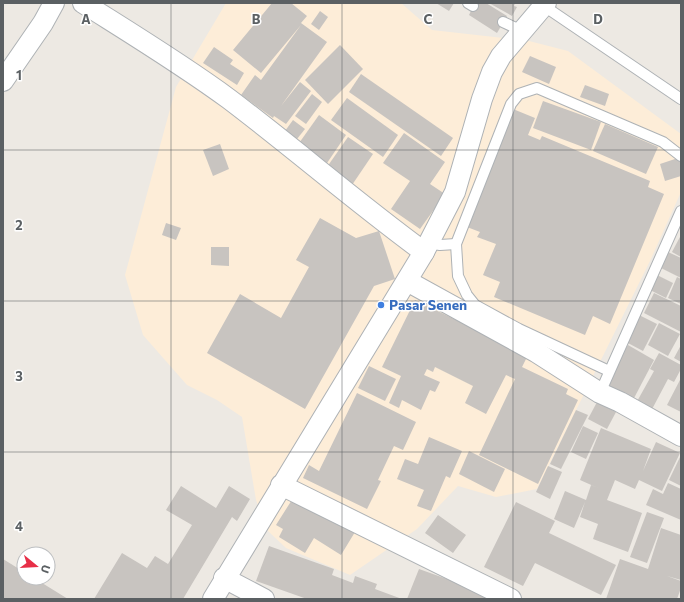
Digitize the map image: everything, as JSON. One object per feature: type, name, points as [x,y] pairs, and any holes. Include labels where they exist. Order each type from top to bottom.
[{"type":"street","points":[[3,81],[43,23],[54,3]]},
{"type":"street","points":[[83,3],[228,98],[327,175],[381,220],[426,247]]},
{"type":"street","points":[[213,599],[280,485],[407,282],[455,192],[482,99],[492,72],[501,56],[524,32],[545,4]]},
{"type":"street","points":[[407,282],[536,352],[600,393],[620,402],[681,436]]},
{"type":"street","points":[[280,485],[511,599]]},
{"type":"street","points":[[224,578],[264,599]]},
{"type":"lane","points":[[545,4],[681,99]]},
{"type":"lane","points":[[503,22],[524,32]]},
{"type":"lane","points":[[609,372],[519,329],[475,305],[467,295],[458,276],[456,244],[511,104],[519,94],[537,88],[662,142],[681,156]]},
{"type":"lane","points":[[600,393],[681,211]]},
{"type":"lane","points":[[426,247],[456,244]]},
{"type":"shaded area","name":"Pasar Senen","points":[[226,3],[401,3],[432,30],[529,41],[568,51],[681,134],[681,192],[650,261],[537,489],[496,497],[458,486],[417,529],[350,575],[286,548],[268,531],[256,500],[242,417],[217,400],[187,385],[143,335],[125,275],[176,87]]},
{"type":"building","points":[[272,3],[291,3],[307,16],[301,23],[327,42],[281,106],[300,82],[311,91],[286,124],[274,116],[273,118],[241,95],[255,75],[261,80],[301,25],[261,73],[233,50]]},
{"type":"building","points":[[436,3],[454,3],[449,11]]},
{"type":"building","points":[[475,3],[486,3],[507,16],[497,33],[469,15]]},
{"type":"building","points":[[489,3],[515,3],[514,6],[517,7],[512,16]]},
{"type":"building","points":[[320,11],[328,17],[319,30],[311,24]]},
{"type":"building","points":[[340,45],[363,69],[328,104],[305,80]]},
{"type":"building","points":[[214,47],[233,60],[230,64],[244,73],[237,85],[203,63]]},
{"type":"building","points":[[530,56],[556,67],[549,84],[522,72]]},
{"type":"building","points":[[361,74],[453,138],[441,156],[349,92]]},
{"type":"building","points":[[585,85],[609,94],[605,106],[580,97]]},
{"type":"building","points":[[312,94],[322,102],[306,124],[295,116]]},
{"type":"building","points":[[347,98],[398,135],[383,157],[331,120]]},
{"type":"building","points":[[543,101],[601,122],[591,150],[533,128]]},
{"type":"building","points":[[513,109],[535,118],[528,135],[540,140],[542,136],[650,181],[648,187],[664,194],[610,324],[593,316],[585,335],[494,297],[500,282],[483,275],[496,244],[477,237],[480,232],[467,227]]},
{"type":"building","points":[[319,115],[346,135],[325,166],[297,146]]},
{"type":"building","points":[[293,120],[305,129],[297,139],[285,131]]},
{"type":"building","points":[[605,124],[658,147],[646,174],[593,151]]},
{"type":"building","points":[[404,133],[445,162],[430,184],[445,194],[420,229],[391,209],[410,181],[383,163]]},
{"type":"building","points":[[348,137],[373,154],[352,185],[327,167]]},
{"type":"building","points":[[220,144],[229,169],[213,176],[203,150]]},
{"type":"building","points":[[681,157],[681,176],[665,181],[660,164]]},
{"type":"building","points":[[320,218],[356,238],[379,231],[395,279],[374,286],[305,409],[207,353],[240,294],[281,318],[309,267],[296,260]]},
{"type":"building","points":[[166,223],[181,228],[176,240],[162,235]]},
{"type":"building","points":[[681,235],[681,257],[672,252]]},
{"type":"building","points":[[211,247],[229,247],[229,266],[211,265]]},
{"type":"building","points":[[668,252],[681,258],[681,278],[661,268]]},
{"type":"building","points":[[655,274],[673,283],[666,298],[648,289]]},
{"type":"building","points":[[677,277],[681,279],[681,304],[668,298]]},
{"type":"building","points":[[654,293],[681,306],[681,332],[644,313]]},
{"type":"building","points":[[415,300],[528,355],[522,367],[568,389],[566,394],[578,400],[538,484],[479,455],[515,379],[506,375],[486,414],[465,403],[473,386],[435,367],[433,372],[427,369],[424,375],[440,382],[435,392],[430,390],[421,410],[402,400],[399,408],[389,403],[401,376],[382,367]]},
{"type":"building","points":[[639,315],[657,324],[643,351],[626,342]]},
{"type":"building","points":[[659,323],[680,334],[668,356],[648,345]]},
{"type":"building","points":[[628,345],[654,360],[633,400],[605,384]]},
{"type":"building","points":[[681,345],[681,362],[674,358]]},
{"type":"building","points":[[659,353],[681,365],[681,369],[674,382],[668,379],[650,413],[635,405],[654,371],[650,369]]},
{"type":"building","points":[[369,366],[396,379],[385,401],[358,388]]},
{"type":"building","points":[[681,378],[681,412],[667,405]]},
{"type":"building","points":[[357,393],[416,422],[403,450],[394,446],[378,480],[381,481],[367,509],[303,478],[309,465],[319,471]]},
{"type":"building","points":[[597,402],[616,412],[607,429],[588,419]]},
{"type":"building","points":[[576,410],[588,415],[561,469],[550,464]]},
{"type":"building","points":[[583,426],[598,433],[586,459],[571,452]]},
{"type":"building","points":[[601,428],[651,449],[643,471],[656,442],[680,453],[662,491],[639,480],[635,489],[615,480],[607,500],[642,513],[628,552],[593,539],[598,524],[580,517],[585,502],[574,528],[554,519],[565,491],[586,500],[591,485],[598,488],[580,480]]},
{"type":"building","points":[[429,437],[462,451],[450,478],[446,476],[431,511],[417,506],[424,490],[397,479],[405,459],[418,464]]},
{"type":"building","points":[[469,451],[505,469],[494,492],[459,474]]},
{"type":"building","points":[[681,455],[681,486],[669,480]]},
{"type":"building","points":[[548,466],[562,472],[550,499],[536,492]]},
{"type":"building","points":[[668,483],[681,489],[681,520],[646,505],[653,489],[663,494]]},
{"type":"building","points":[[181,486],[216,508],[229,486],[250,499],[237,521],[232,517],[183,599],[94,599],[122,553],[147,568],[155,556],[168,564],[192,525],[166,510]]},
{"type":"building","points":[[295,495],[355,532],[341,555],[314,538],[305,553],[279,537],[283,529],[276,525]]},
{"type":"building","points":[[516,502],[555,521],[549,533],[616,565],[601,595],[535,563],[523,586],[484,567]]},
{"type":"building","points":[[647,512],[664,518],[647,563],[630,557]]},
{"type":"building","points":[[438,515],[466,535],[453,553],[425,533]]},
{"type":"building","points":[[661,528],[681,535],[681,580],[667,576],[681,581],[681,588],[677,599],[606,599],[620,559],[648,569]]},
{"type":"building","points":[[269,546],[334,569],[332,575],[353,583],[355,576],[377,584],[375,589],[402,599],[307,599],[256,581]]},
{"type":"building","points":[[3,559],[16,567],[16,586],[47,586],[68,599],[3,599]]},
{"type":"building","points":[[419,569],[486,593],[485,599],[407,599]]},
{"type":"place","name":"Pasar Senen","points":[[381,305]]}]
